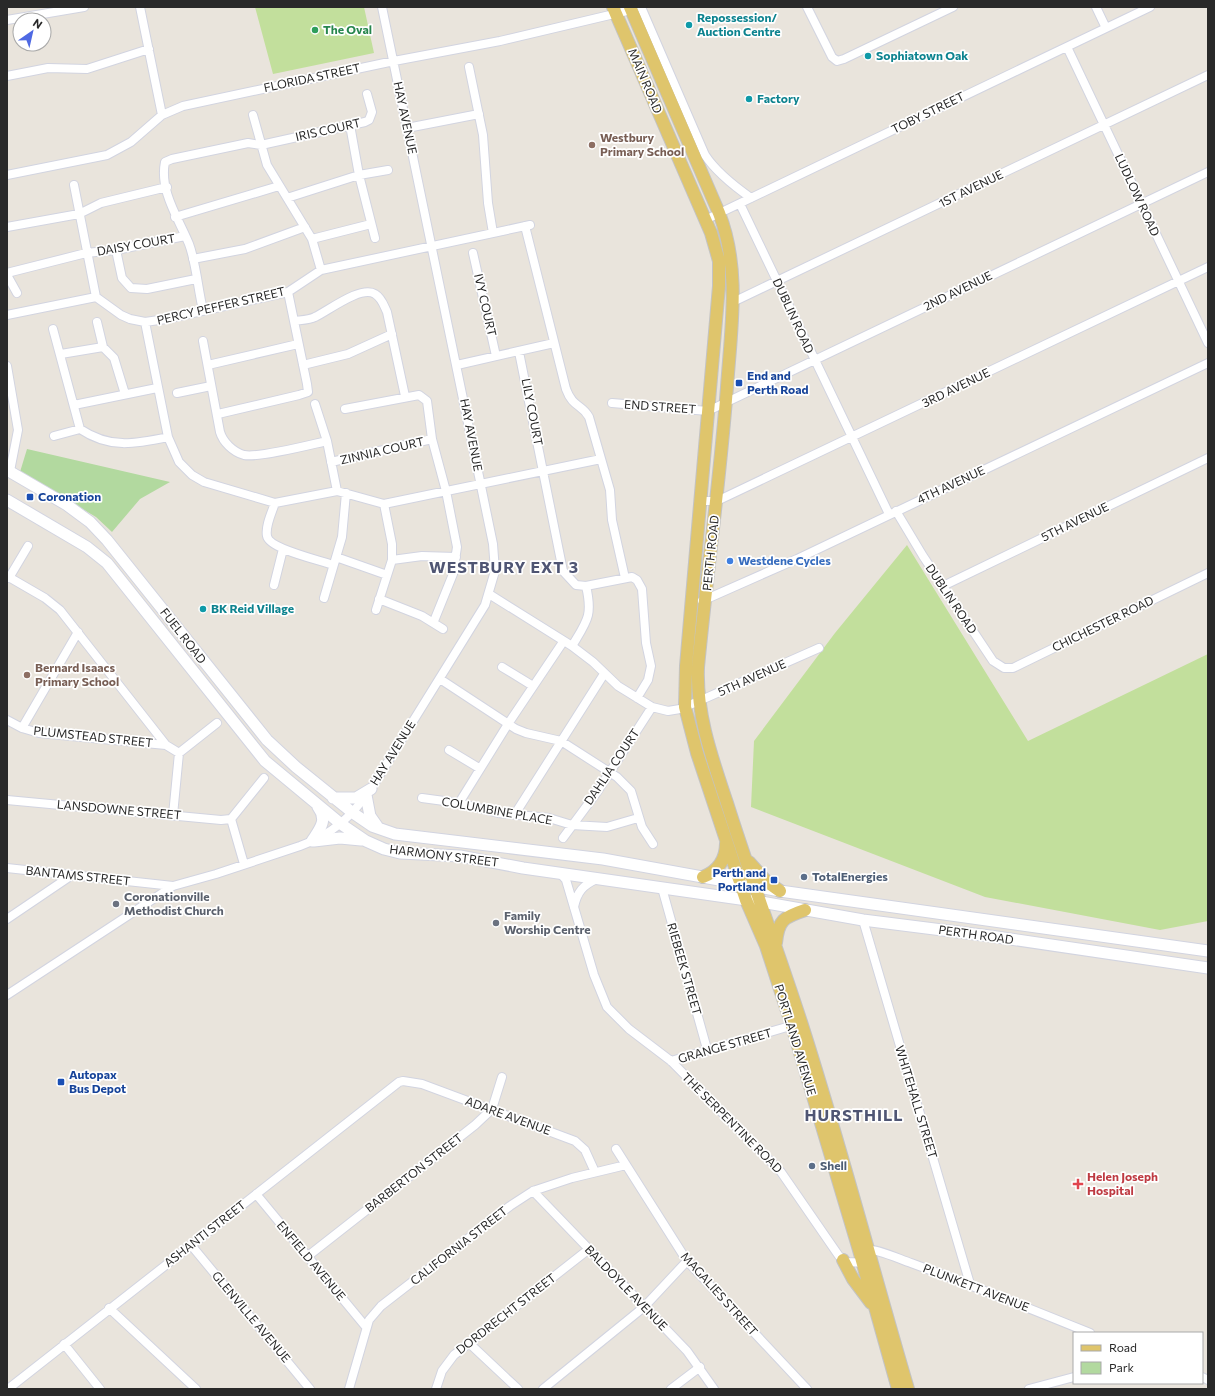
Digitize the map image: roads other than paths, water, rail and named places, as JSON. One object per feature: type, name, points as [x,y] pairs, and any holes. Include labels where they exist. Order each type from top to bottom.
[{"type":"main road","name":"MAIN ROAD","points":[[634,8],[719,213]]},
{"type":"main road","name":"MAIN ROAD","points":[[615,11],[705,220]]},
{"type":"main road","name":"PERTH ROAD","points":[[719,213],[726,230],[731,256],[733,302],[726,402],[698,667],[699,702],[712,758],[743,855],[761,902],[863,920],[990,936],[1208,968]]},
{"type":"main road","name":"PERTH ROAD","points":[[705,220],[715,242],[720,270],[686,666],[685,707],[697,753],[746,900]]},
{"type":"main road","name":"FUEL ROAD","points":[[9,471],[67,505],[98,530],[256,728],[276,749],[353,813]]},
{"type":"main road","name":"FUEL ROAD","points":[[7,500],[87,547],[107,563],[258,754],[317,806],[341,824]]},
{"type":"main road","points":[[332,797],[356,798],[368,792],[370,816],[382,831]]},
{"type":"main road","points":[[313,841],[324,821],[323,813],[317,806]]},
{"type":"main road","name":"HARMONY STREET","points":[[353,813],[382,831],[411,837],[446,839],[603,859],[741,885]]},
{"type":"main road","name":"HARMONY STREET","points":[[341,824],[366,841],[400,853],[460,856],[560,873],[761,902]]},
{"type":"main road","points":[[313,841],[347,838],[366,841]]},
{"type":"main road","points":[[703,877],[713,873],[722,862],[726,851],[726,841]]},
{"type":"main road","points":[[743,855],[766,881],[780,891]]},
{"type":"main road","name":"PERTH ROAD","points":[[741,885],[1208,951]]},
{"type":"main road","name":"PORTLAND AVENUE","points":[[746,900],[766,946],[796,1024]]},
{"type":"main road","name":"PORTLAND AVENUE","points":[[761,902],[776,947],[796,1024],[864,1249],[875,1309],[898,1389]]},
{"type":"main road","points":[[776,947],[778,930],[782,921],[792,914],[805,910]]},
{"type":"main road","points":[[843,1260],[853,1279],[875,1309]]},
{"type":"main road","name":"PORTLAND AVENUE","points":[[867,1263],[908,1389]]},
{"type":"street","points":[[7,20],[84,7]]},
{"type":"street","points":[[140,7],[162,115]]},
{"type":"street","name":"HAY AVENUE","points":[[341,824],[353,813],[368,792],[480,615],[489,594],[495,571],[495,555],[481,484],[382,7]]},
{"type":"street","points":[[807,7],[832,57],[840,60],[954,7]]},
{"type":"street","points":[[1096,7],[1106,28]]},
{"type":"street","name":"TOBY STREET","points":[[705,220],[1150,7]]},
{"type":"street","name":"FLORIDA STREET","points":[[7,175],[107,155],[131,142],[162,115],[173,109],[394,61],[493,43],[615,11],[634,8]]},
{"type":"street","name":"MAIN ROAD","points":[[634,8],[705,155],[716,168],[751,198]]},
{"type":"street","name":"LUDLOW ROAD","points":[[1067,47],[1208,343]]},
{"type":"street","points":[[7,76],[48,68],[87,69],[149,49]]},
{"type":"street","points":[[469,67],[485,148],[489,216],[493,233]]},
{"type":"street","name":"1ST AVENUE","points":[[733,302],[1208,75]]},
{"type":"street","name":"IRIS COURT","points":[[203,310],[193,259],[185,236],[175,216],[167,187],[164,166],[169,160],[248,143],[261,145],[369,120],[372,112],[367,94]]},
{"type":"street","points":[[407,128],[479,114]]},
{"type":"street","points":[[253,115],[267,165],[312,239],[321,270]]},
{"type":"street","points":[[350,125],[359,175],[375,238]]},
{"type":"street","points":[[287,198],[359,175],[388,170]]},
{"type":"street","name":"2ND AVENUE","points":[[708,411],[1208,172]]},
{"type":"street","points":[[7,315],[96,297],[86,253],[74,185]]},
{"type":"street","points":[[175,216],[279,186]]},
{"type":"street","points":[[7,227],[79,214],[101,203],[167,187]]},
{"type":"street","name":"DUBLIN ROAD","points":[[740,204],[852,438],[892,512],[997,665]]},
{"type":"street","points":[[312,239],[371,224]]},
{"type":"street","name":"PERCY PEFFER STREET","points":[[96,297],[121,315],[145,322],[288,292],[321,270],[527,226],[554,343]]},
{"type":"street","points":[[193,259],[245,249],[305,227]]},
{"type":"street","name":"DAISY COURT","points":[[7,274],[86,253],[116,250],[185,236]]},
{"type":"street","points":[[116,250],[122,278],[131,288],[147,289],[196,279]]},
{"type":"street","name":"IVY COURT","points":[[473,253],[496,356]]},
{"type":"street","name":"3RD AVENUE","points":[[701,501],[716,501],[852,438],[1208,267]]},
{"type":"street","points":[[7,274],[17,293]]},
{"type":"street","points":[[218,414],[305,394],[308,388],[288,292]]},
{"type":"street","points":[[294,321],[314,318],[342,301],[355,296],[371,292],[376,294],[382,300],[392,334],[405,396]]},
{"type":"street","points":[[97,322],[103,347],[114,358],[125,394]]},
{"type":"street","points":[[145,322],[168,437],[179,462],[192,475],[204,482],[275,503],[336,491],[384,504],[601,459]]},
{"type":"street","points":[[53,329],[61,354],[80,429]]},
{"type":"street","points":[[303,365],[348,354],[392,334]]},
{"type":"street","points":[[203,341],[218,414],[220,432],[227,443],[243,454],[256,455],[326,441]]},
{"type":"street","points":[[457,365],[554,343],[568,394],[573,402],[589,416],[610,490],[612,520],[624,578]]},
{"type":"street","points":[[208,365],[298,344]]},
{"type":"street","points":[[61,354],[103,347]]},
{"type":"street","name":"LILY COURT","points":[[519,352],[563,571],[576,585],[586,586]]},
{"type":"street","name":"4TH AVENUE","points":[[692,601],[706,601],[1208,363]]},
{"type":"street","points":[[7,366],[18,421],[17,441],[9,471]]},
{"type":"street","points":[[177,393],[212,386]]},
{"type":"street","points":[[74,405],[157,388]]},
{"type":"street","points":[[345,409],[405,396],[419,395],[425,398],[430,411],[432,439],[446,491],[457,546],[452,578],[434,621]]},
{"type":"street","name":"END STREET","points":[[612,403],[708,411]]},
{"type":"street","points":[[315,404],[326,441],[336,491]]},
{"type":"street","points":[[54,436],[80,429],[100,439],[125,444],[168,437]]},
{"type":"street","name":"ZINNIA COURT","points":[[331,462],[432,439]]},
{"type":"street","name":"5TH AVENUE","points":[[943,586],[1208,458]]},
{"type":"street","points":[[324,598],[344,527],[346,493]]},
{"type":"street","points":[[275,503],[267,536],[270,543],[283,549],[387,575]]},
{"type":"street","points":[[376,610],[392,560],[391,539],[384,504]]},
{"type":"street","points":[[28,546],[8,577],[54,604],[78,632],[166,745]]},
{"type":"street","points":[[274,585],[283,549]]},
{"type":"street","points":[[392,560],[422,556],[456,557]]},
{"type":"street","name":"CHICHESTER ROAD","points":[[997,665],[1004,668],[1013,668],[1208,574]]},
{"type":"street","points":[[572,646],[589,615],[590,604],[586,586],[624,578],[635,578],[642,589],[646,643],[651,666],[648,680],[637,698]]},
{"type":"street","points":[[489,594],[563,642],[572,646],[593,662],[618,686],[652,707]]},
{"type":"street","points":[[379,599],[434,621],[443,629]]},
{"type":"street","points":[[22,728],[78,632]]},
{"type":"street","points":[[459,803],[508,724],[563,642]]},
{"type":"street","name":"5TH AVENUE","points":[[652,707],[668,711],[685,707],[819,648]]},
{"type":"street","points":[[502,667],[533,686]]},
{"type":"street","points":[[515,814],[604,674]]},
{"type":"street","points":[[440,679],[508,724],[526,733],[561,741],[610,771],[630,791],[644,832],[653,844]]},
{"type":"street","name":"DAHLIA COURT","points":[[572,825],[652,707]]},
{"type":"street","name":"PLUMSTEAD STREET","points":[[7,720],[22,728],[39,733],[166,745],[179,753]]},
{"type":"street","points":[[173,815],[179,753],[217,723]]},
{"type":"street","points":[[449,750],[480,768]]},
{"type":"street","points":[[244,864],[231,819],[264,778]]},
{"type":"street","name":"COLUMBINE PLACE","points":[[422,798],[459,803],[490,811],[549,818],[572,825],[607,827],[638,818]]},
{"type":"street","name":"LANSDOWNE STREET","points":[[7,800],[221,820],[231,819]]},
{"type":"street","points":[[7,995],[173,886],[313,841],[341,824]]},
{"type":"street","name":"COLUMBINE PLACE","points":[[563,838],[572,825]]},
{"type":"street","name":"BANTAMS STREET","points":[[7,868],[173,886]]},
{"type":"street","name":"THE SERPENTINE ROAD","points":[[560,873],[566,880],[594,975],[604,1002],[611,1013],[671,1061],[781,1172],[843,1260]]},
{"type":"street","points":[[7,919],[72,875]]},
{"type":"street","points":[[574,908],[580,890],[589,882],[598,878]]},
{"type":"street","name":"RIEBEEK STREET","points":[[662,888],[707,1049]]},
{"type":"street","name":"WHITEHALL STREET","points":[[863,920],[970,1284]]},
{"type":"street","name":"GRANGE STREET","points":[[671,1061],[707,1049],[796,1024]]},
{"type":"street","name":"BARBERTON STREET","points":[[308,1256],[475,1125],[492,1109],[502,1077]]},
{"type":"street","name":"ADARE AVENUE","points":[[403,1080],[422,1084],[575,1141],[585,1150],[595,1172]]},
{"type":"street","name":"ASHANTI STREET","points":[[8,1389],[376,1098],[394,1084],[403,1080]]},
{"type":"street","name":"MAGALIES STREET","points":[[616,1150],[687,1261],[807,1389]]},
{"type":"street","name":"CALIFORNIA STREET","points":[[349,1389],[366,1327],[372,1315],[381,1306],[510,1206],[533,1191],[572,1178],[626,1166]]},
{"type":"street","name":"BALDOYLE AVENUE","points":[[533,1191],[687,1351],[700,1367],[714,1389]]},
{"type":"street","name":"ENFIELD AVENUE","points":[[256,1194],[366,1327]]},
{"type":"street","name":"GLENVILLE AVENUE","points":[[191,1244],[310,1389]]},
{"type":"street","name":"DORDRECHT STREET","points":[[436,1389],[447,1362],[589,1249]]},
{"type":"street","name":"PLUNKETT AVENUE","points":[[864,1249],[970,1284],[1088,1332]]},
{"type":"street","points":[[843,1260],[867,1263]]},
{"type":"street","points":[[544,1389],[644,1307],[687,1261]]},
{"type":"street","points":[[109,1308],[196,1389]]},
{"type":"street","points":[[469,1343],[518,1389]]},
{"type":"street","points":[[64,1344],[100,1389]]},
{"type":"street","points":[[671,1389],[700,1367]]},
{"type":"street","points":[[1029,1389],[1073,1377]]},
{"type":"place","name":"Repossession/ Auction Centre","points":[[689,25]]},
{"type":"place","name":"The Oval","points":[[315,30]]},
{"type":"place","name":"Sophiatown Oak","points":[[868,56]]},
{"type":"place","name":"Factory","points":[[749,99]]},
{"type":"place","name":"Westbury Primary School","points":[[592,145]]},
{"type":"place","name":"End and Perth Road","points":[[739,383]]},
{"type":"place","name":"Coronation","points":[[30,497]]},
{"type":"place","name":"Westdene Cycles","points":[[730,561]]},
{"type":"place","name":"BK Reid Village","points":[[203,609]]},
{"type":"place","name":"Bernard Isaacs Primary School","points":[[27,675]]},
{"type":"place","name":"TotalEnergies","points":[[804,877]]},
{"type":"place","name":"Perth and Portland","points":[[774,880]]},
{"type":"place","name":"Coronationville Methodist Church","points":[[116,904]]},
{"type":"place","name":"Family Worship Centre","points":[[496,923]]},
{"type":"place","name":"Autopax Bus Depot","points":[[61,1082]]},
{"type":"place","name":"Shell","points":[[812,1166]]},
{"type":"place","name":"Helen Joseph Hospital","points":[[1078,1184]]},
{"type":"district","name":"WESTBURY EXT 3","points":[[504,567]]},
{"type":"district","name":"HURSTHILL","points":[[854,1115]]}]
